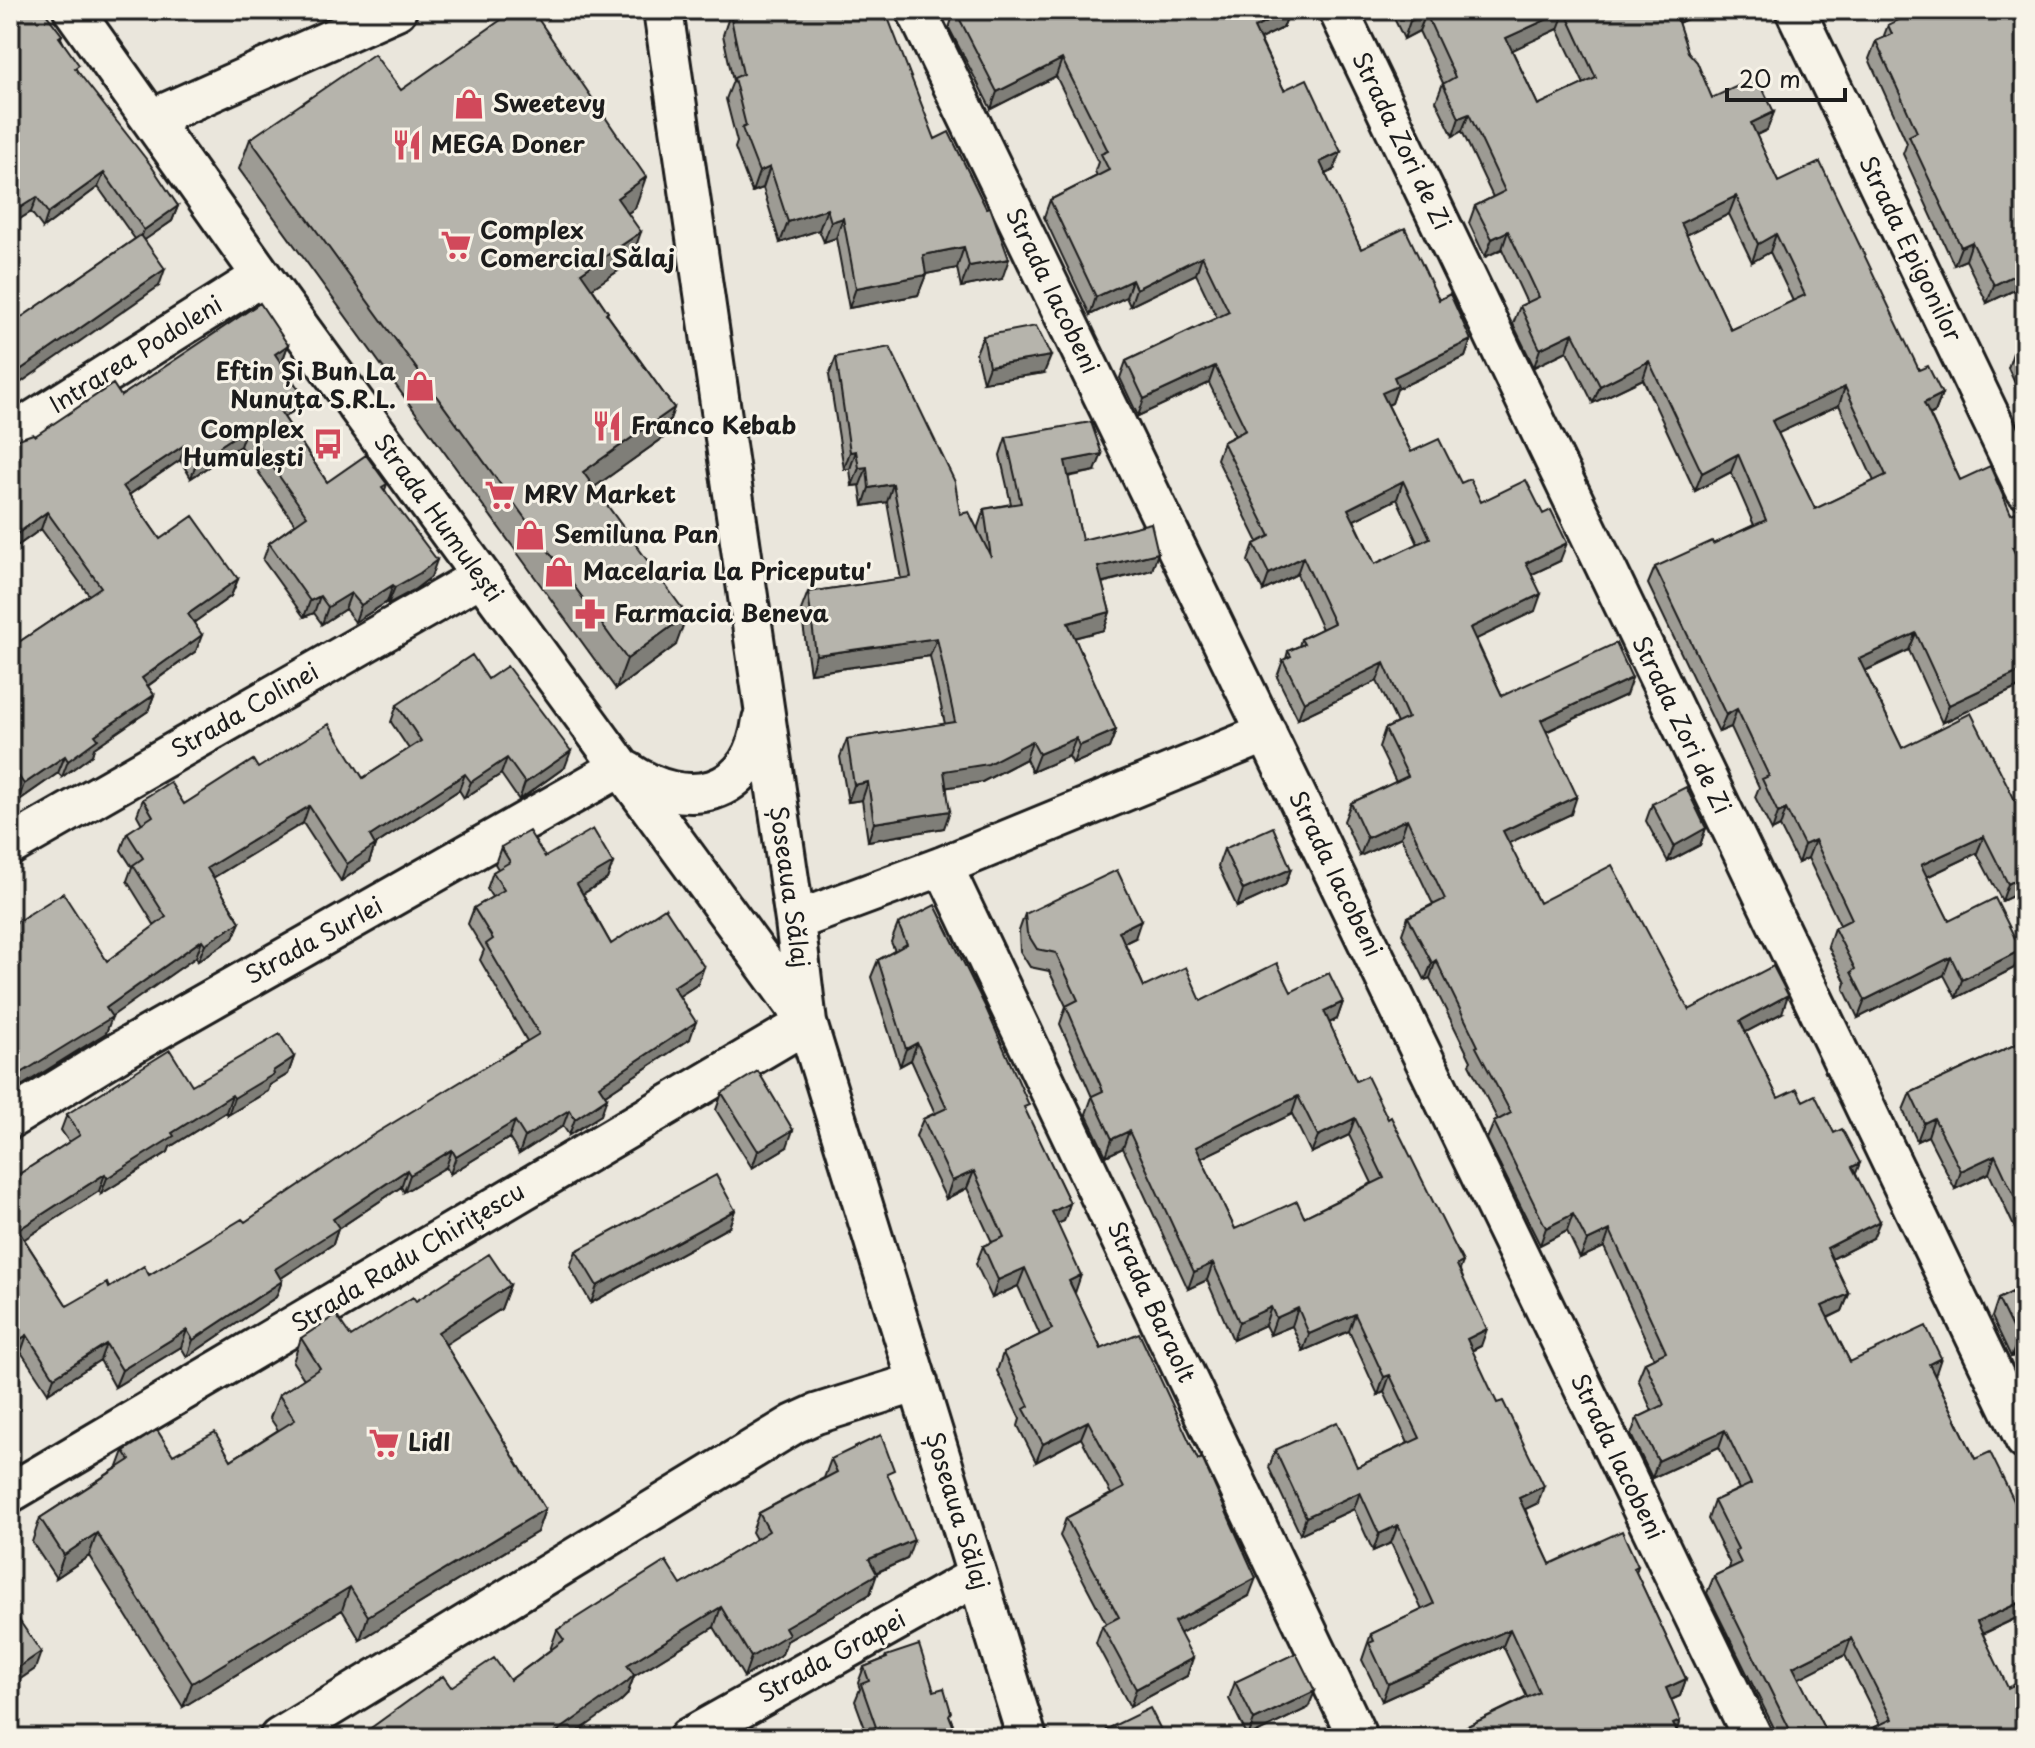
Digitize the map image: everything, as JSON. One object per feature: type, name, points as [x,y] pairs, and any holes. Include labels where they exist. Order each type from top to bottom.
[{"type":"street","name":"Strada Humulești","points":[[73,10],[480,577],[807,1023]]},
{"type":"street","points":[[151,119],[397,10]]},
{"type":"street","name":"Șoseaua Sălaj","points":[[663,10],[795,921],[807,1023],[1027,1738]]},
{"type":"street","name":"Strada Iacobeni","points":[[916,10],[1753,1738]]},
{"type":"street","name":"Strada Zori de Zi","points":[[1338,10],[2025,1440]]},
{"type":"street","name":"Strada Epigonilor","points":[[1795,10],[2025,489]]},
{"type":"street","name":"Intrarea Podoleni","points":[[10,435],[262,276]]},
{"type":"street","name":"Strada Colinei","points":[[10,846],[480,577]]},
{"type":"street","points":[[621,767],[644,783],[662,790],[684,795],[707,792],[727,783],[745,768],[756,748],[764,706]]},
{"type":"street","points":[[795,921],[943,866],[1267,733]]},
{"type":"street","name":"Strada Surlei","points":[[10,1119],[117,1053],[621,767]]},
{"type":"street","name":"Strada Baraolt","points":[[943,866],[1358,1738]]},
{"type":"street","name":"Strada Radu Chirițescu","points":[[10,1493],[807,1023]]},
{"type":"street","points":[[279,1738],[794,1424],[918,1382]]},
{"type":"street","name":"Strada Grapei","points":[[688,1738],[977,1576]]},
{"type":"building","points":[[29,10],[43,10],[79,65],[75,68],[150,164],[178,206],[144,230],[104,173],[48,213],[37,197],[10,214],[10,24]]},
{"type":"building","name":"Complex Comercial Sălaj","points":[[515,10],[532,10],[646,177],[617,198],[641,232],[581,273],[674,408],[583,472],[687,615],[627,659],[250,139],[374,54],[401,90]]},
{"type":"building","points":[[739,10],[885,10],[935,139],[949,132],[986,208],[990,207],[1009,259],[969,266],[964,247],[923,255],[926,275],[856,288],[843,218],[831,222],[827,209],[788,222],[770,167],[759,172],[742,128],[746,126],[734,78],[743,74],[730,14]]},
{"type":"building","points":[[955,10],[1289,10],[1254,28],[1284,90],[1307,79],[1341,152],[1320,162],[1361,249],[1405,228],[1439,300],[1450,294],[1471,340],[1394,377],[1398,386],[1382,393],[1411,452],[1439,439],[1461,483],[1470,479],[1481,502],[1526,480],[1543,514],[1551,510],[1567,543],[1526,563],[1541,594],[1470,628],[1502,696],[1616,643],[1632,678],[1541,720],[1577,796],[1503,831],[1539,903],[1612,865],[1689,1010],[1773,966],[1788,995],[1740,1021],[1778,1098],[1797,1089],[1803,1101],[1815,1095],[1834,1133],[1842,1129],[1860,1163],[1852,1167],[1880,1221],[1827,1248],[1849,1294],[1822,1306],[1850,1362],[1926,1326],[1941,1358],[1929,1364],[1975,1459],[1990,1452],[2018,1509],[2025,1506],[2025,1600],[1977,1622],[2008,1688],[2025,1679],[2025,1738],[1851,1738],[1892,1719],[1851,1638],[1793,1667],[1828,1736],[1794,1738],[1714,1576],[1741,1563],[1735,1551],[1738,1549],[1714,1501],[1751,1484],[1725,1430],[1658,1461],[1637,1418],[1664,1405],[1645,1362],[1666,1352],[1610,1230],[1587,1241],[1573,1214],[1546,1228],[1494,1122],[1511,1113],[1436,960],[1432,963],[1408,917],[1445,899],[1407,819],[1367,838],[1351,803],[1408,776],[1385,729],[1408,718],[1384,663],[1304,702],[1283,660],[1291,656],[1288,651],[1304,644],[1301,639],[1334,623],[1303,557],[1269,574],[1254,544],[1270,536],[1223,442],[1246,430],[1215,366],[1144,399],[1126,361],[1229,312],[1202,256],[1136,289],[1132,280],[1096,297],[1050,200],[1109,170],[1101,154],[1108,151],[1062,59],[997,92]],"holes":[[[1403,481],[1430,538],[1375,564],[1348,509]]]},
{"type":"building","points":[[1405,10],[1674,10],[1688,52],[1697,62],[1712,98],[1757,77],[1774,112],[1751,123],[1778,182],[1820,162],[1919,370],[1928,366],[1942,394],[1924,403],[1960,480],[1990,466],[2011,514],[2016,512],[2025,530],[2025,541],[2012,547],[2025,573],[2025,669],[1949,705],[1916,633],[1859,659],[1902,748],[1971,713],[2025,820],[2025,875],[2008,884],[1984,836],[1921,865],[1949,921],[1995,898],[2021,950],[1962,980],[1951,957],[1865,1000],[1851,972],[1855,969],[1834,928],[1852,919],[1815,840],[1804,845],[1786,809],[1778,813],[1762,779],[1769,776],[1737,709],[1726,715],[1655,567],[1766,520],[1738,454],[1702,473],[1649,361],[1600,386],[1573,333],[1540,349],[1520,306],[1539,297],[1508,231],[1492,239],[1475,206],[1505,191],[1469,114],[1459,118],[1443,84],[1455,77],[1426,14],[1410,21]],"holes":[[[1565,11],[1596,78],[1538,105],[1506,38]],[[1736,196],[1758,244],[1776,234],[1805,295],[1731,330],[1681,223]],[[1845,387],[1886,475],[1815,509],[1772,421]]]},
{"type":"building","points":[[1909,10],[2025,10],[2025,270],[1994,285],[1972,242],[1961,247],[1909,136],[1917,132],[1876,41],[1892,34],[1888,25],[1911,14]]},
{"type":"building","points":[[141,235],[165,269],[10,377],[10,307],[19,319]]},
{"type":"building","points":[[260,303],[288,345],[275,354],[301,393],[278,408],[327,482],[366,455],[387,484],[382,487],[437,560],[420,573],[361,605],[351,593],[328,607],[320,596],[310,601],[269,543],[307,516],[246,429],[197,461],[186,444],[123,486],[160,539],[193,516],[238,579],[188,614],[202,635],[142,678],[154,695],[95,735],[98,739],[68,761],[65,756],[24,784],[10,764],[10,648],[101,587],[47,512],[10,539],[10,462],[14,459],[10,454],[10,439],[35,436],[113,384],[121,396]]},
{"type":"building","points":[[1036,326],[1051,356],[989,366],[983,336]]},
{"type":"building","points":[[2025,345],[2025,373],[2014,350]]},
{"type":"building","points":[[890,347],[955,482],[960,514],[969,512],[991,557],[984,509],[1021,503],[1006,437],[1091,422],[1102,454],[1065,461],[1082,540],[1151,523],[1158,553],[1098,567],[1110,612],[1068,623],[1116,730],[1079,746],[1076,738],[1039,754],[1032,741],[988,764],[944,771],[950,811],[874,823],[868,782],[854,785],[847,739],[955,722],[937,638],[816,655],[808,592],[911,577],[893,484],[869,488],[867,467],[859,468],[856,451],[850,452],[836,357]]},
{"type":"building","points":[[472,655],[488,679],[507,666],[571,751],[525,783],[507,758],[471,782],[465,774],[370,836],[375,845],[347,864],[309,806],[207,868],[240,922],[205,944],[202,940],[106,1008],[112,1017],[10,1080],[10,926],[63,893],[107,961],[166,917],[133,865],[143,858],[127,833],[153,816],[143,799],[170,782],[184,804],[253,760],[258,768],[329,724],[363,778],[421,741],[397,705]]},
{"type":"building","points":[[1686,787],[1706,828],[1674,846],[1652,804]]},
{"type":"building","points":[[1273,827],[1291,869],[1243,890],[1224,849]]},
{"type":"building","points":[[593,829],[613,863],[577,884],[611,944],[665,908],[704,967],[673,987],[696,1022],[599,1086],[607,1098],[575,1119],[569,1110],[525,1137],[515,1121],[456,1157],[452,1150],[410,1175],[407,1170],[333,1219],[339,1228],[275,1269],[282,1281],[193,1340],[187,1330],[122,1370],[106,1344],[54,1377],[27,1335],[10,1346],[10,1180],[80,1135],[67,1114],[170,1050],[192,1085],[280,1034],[294,1057],[273,1071],[274,1074],[234,1098],[232,1095],[172,1133],[174,1136],[107,1178],[105,1174],[18,1230],[67,1306],[107,1283],[109,1288],[144,1266],[149,1275],[242,1219],[245,1222],[373,1135],[539,1034],[486,944],[493,939],[474,908],[504,890],[493,872],[510,862],[501,847],[529,831],[545,857]]},
{"type":"building","points":[[1117,870],[1141,920],[1119,931],[1144,987],[1186,967],[1201,1001],[1277,963],[1291,992],[1329,973],[1343,1002],[1324,1011],[1356,1081],[1367,1076],[1388,1119],[1391,1117],[1463,1262],[1457,1265],[1487,1329],[1467,1339],[1497,1403],[1503,1401],[1544,1486],[1519,1498],[1550,1564],[1622,1531],[1638,1566],[1634,1568],[1686,1679],[1666,1688],[1680,1721],[1673,1724],[1680,1738],[1453,1738],[1451,1734],[1539,1692],[1510,1629],[1388,1684],[1369,1643],[1374,1641],[1371,1634],[1434,1604],[1398,1525],[1379,1534],[1360,1492],[1306,1517],[1275,1450],[1337,1422],[1357,1467],[1420,1438],[1390,1375],[1384,1377],[1355,1314],[1309,1334],[1298,1308],[1276,1318],[1271,1307],[1239,1322],[1213,1263],[1194,1272],[1129,1131],[1112,1139],[1092,1096],[1103,1091],[1066,1006],[1078,1000],[1056,953],[1037,949],[1027,933],[1025,914]],"holes":[[[1298,1096],[1318,1136],[1355,1118],[1384,1178],[1304,1217],[1297,1201],[1235,1229],[1196,1147]]]},
{"type":"building","points":[[935,905],[985,1006],[1029,1105],[1024,1107],[1070,1203],[1052,1212],[1081,1275],[1069,1281],[1101,1349],[1139,1333],[1198,1460],[1202,1458],[1256,1578],[1174,1622],[1193,1658],[1136,1689],[1102,1626],[1119,1617],[1066,1518],[1124,1488],[1088,1421],[1043,1444],[1024,1409],[1029,1406],[1003,1353],[1052,1329],[1025,1268],[998,1280],[983,1246],[1004,1237],[974,1171],[952,1181],[923,1119],[947,1108],[917,1043],[906,1049],[878,960],[907,944],[898,924]]},
{"type":"building","points":[[2025,1040],[2025,1219],[1995,1155],[1961,1171],[1934,1118],[1924,1123],[1910,1093]]},
{"type":"building","points":[[758,1071],[793,1130],[758,1151],[722,1093]]},
{"type":"building","points":[[716,1175],[735,1210],[597,1286],[576,1251]]},
{"type":"building","name":"Lidl","points":[[489,1254],[510,1285],[438,1332],[545,1509],[368,1616],[350,1587],[192,1683],[97,1533],[64,1555],[40,1518],[130,1460],[124,1451],[157,1430],[173,1455],[215,1432],[231,1460],[295,1420],[279,1395],[320,1368],[301,1338],[336,1315],[351,1337],[413,1297],[416,1301]]},
{"type":"building","points":[[2025,1286],[2025,1336],[2018,1340],[1998,1299]]},
{"type":"building","points":[[881,1435],[894,1470],[887,1473],[914,1540],[869,1559],[877,1574],[785,1627],[789,1634],[751,1657],[721,1607],[627,1665],[634,1675],[627,1682],[548,1738],[357,1738],[443,1676],[451,1687],[494,1658],[510,1680],[564,1640],[557,1630],[666,1561],[681,1585],[769,1531],[759,1513],[837,1472],[831,1459]]},
{"type":"building","points":[[10,1607],[41,1652],[10,1673]]},
{"type":"building","points":[[919,1645],[934,1691],[944,1688],[951,1712],[949,1715],[958,1738],[856,1738],[854,1735],[876,1727],[861,1684],[869,1681],[864,1667]]},
{"type":"building","points":[[1296,1653],[1315,1691],[1254,1720],[1235,1682]]},
{"type":"building","points":[[1150,1708],[1165,1738],[1111,1738],[1107,1729]]},
{"type":"place","name":"Sweetevy","points":[[469,104]]},
{"type":"place","name":"MEGA Doner","points":[[407,145]]},
{"type":"place","name":"Complex Comercial Sălaj","points":[[456,245]]},
{"type":"place","name":"Eftin Și Bun La Nunuța S.R.L.","points":[[420,386]]},
{"type":"place","name":"Franco Kebab","points":[[607,426]]},
{"type":"place","name":"Complex Humulești","points":[[328,444]]},
{"type":"place","name":"MRV Market","points":[[500,495]]},
{"type":"place","name":"Semiluna Pan","points":[[530,535]]},
{"type":"place","name":"Macelaria La Priceputu'","points":[[559,572]]},
{"type":"place","name":"Farmacia Beneva","points":[[590,614]]},
{"type":"place","name":"Lidl","points":[[384,1443]]}]
